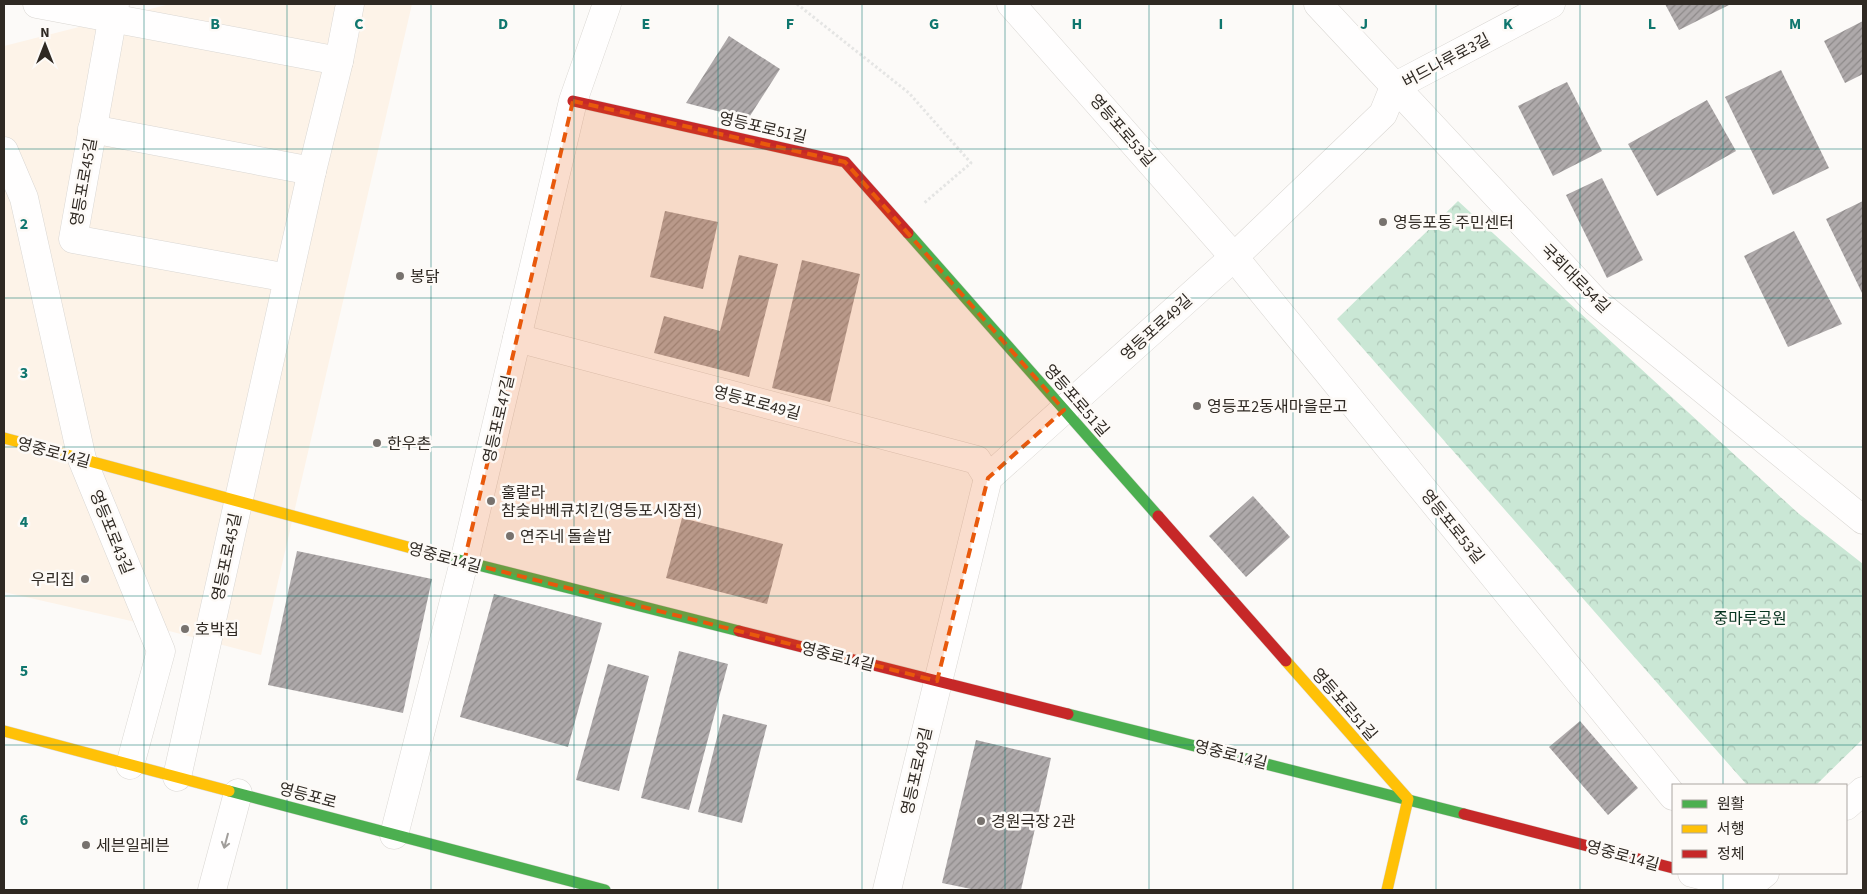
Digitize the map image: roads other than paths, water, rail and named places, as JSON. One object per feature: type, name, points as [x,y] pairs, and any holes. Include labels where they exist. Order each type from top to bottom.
[{"type":"street","points":[[37,4],[114,12],[340,61]]},
{"type":"street","name":"영등포로45길","points":[[177,777],[312,171],[340,61],[350,4]]},
{"type":"street","name":"영등포로47길","points":[[394,835],[464,562],[573,101],[607,4]]},
{"type":"street","name":"영등포로53길","points":[[1011,4],[1234,257],[1672,795]]},
{"type":"street","name":"국회대로54길","points":[[1318,4],[1596,302],[1863,520]]},
{"type":"street","name":"버드나루로3길","points":[[1394,87],[1551,4]]},
{"type":"street","points":[[92,129],[114,12]]},
{"type":"street","points":[[1234,257],[1383,114],[1394,87]]},
{"type":"street","name":"영등포로51길","points":[[573,101],[845,162],[1408,799]]},
{"type":"street","name":"영등포로45길","points":[[288,278],[73,239],[92,129],[312,171]]},
{"type":"street","name":"영등포로43길","points":[[4,151],[24,198],[82,460],[162,651],[130,765]]},
{"type":"street","name":"영등포로49길","points":[[887,890],[988,478],[1234,257]]},
{"type":"street","name":"영등포로49길","points":[[517,338],[977,460],[988,478]]},
{"type":"street","name":"영중로14길","points":[[4,438],[464,562],[1408,799],[1672,868]]},
{"type":"street","name":"영등포로","points":[[4,731],[605,890]]},
{"type":"street","points":[[1847,805],[1863,791]]},
{"type":"street","points":[[212,890],[238,793]]},
{"type":"street","points":[[1388,890],[1408,799]]},
{"type":"street","points":[[1699,874],[1750,881]]},
{"type":"place","name":"영등포동 주민센터","points":[[1383,222]]},
{"type":"place","name":"봉닭","points":[[400,276]]},
{"type":"place","name":"영등포2동새마을문고","points":[[1197,406]]},
{"type":"place","name":"한우촌","points":[[377,443]]},
{"type":"place","name":"훌랄라 참숯바베큐치킨(영등포시장점)","points":[[491,501]]},
{"type":"place","name":"연주네 돌솥밥","points":[[510,536]]},
{"type":"place","name":"우리집","points":[[85,579]]},
{"type":"place","name":"호박집","points":[[185,629]]},
{"type":"place","name":"경원극장 2관","points":[[981,821]]},
{"type":"place","name":"세븐일레븐","points":[[86,845]]},
{"type":"park label","name":"중마루공원","points":[[1750,618]]}]
